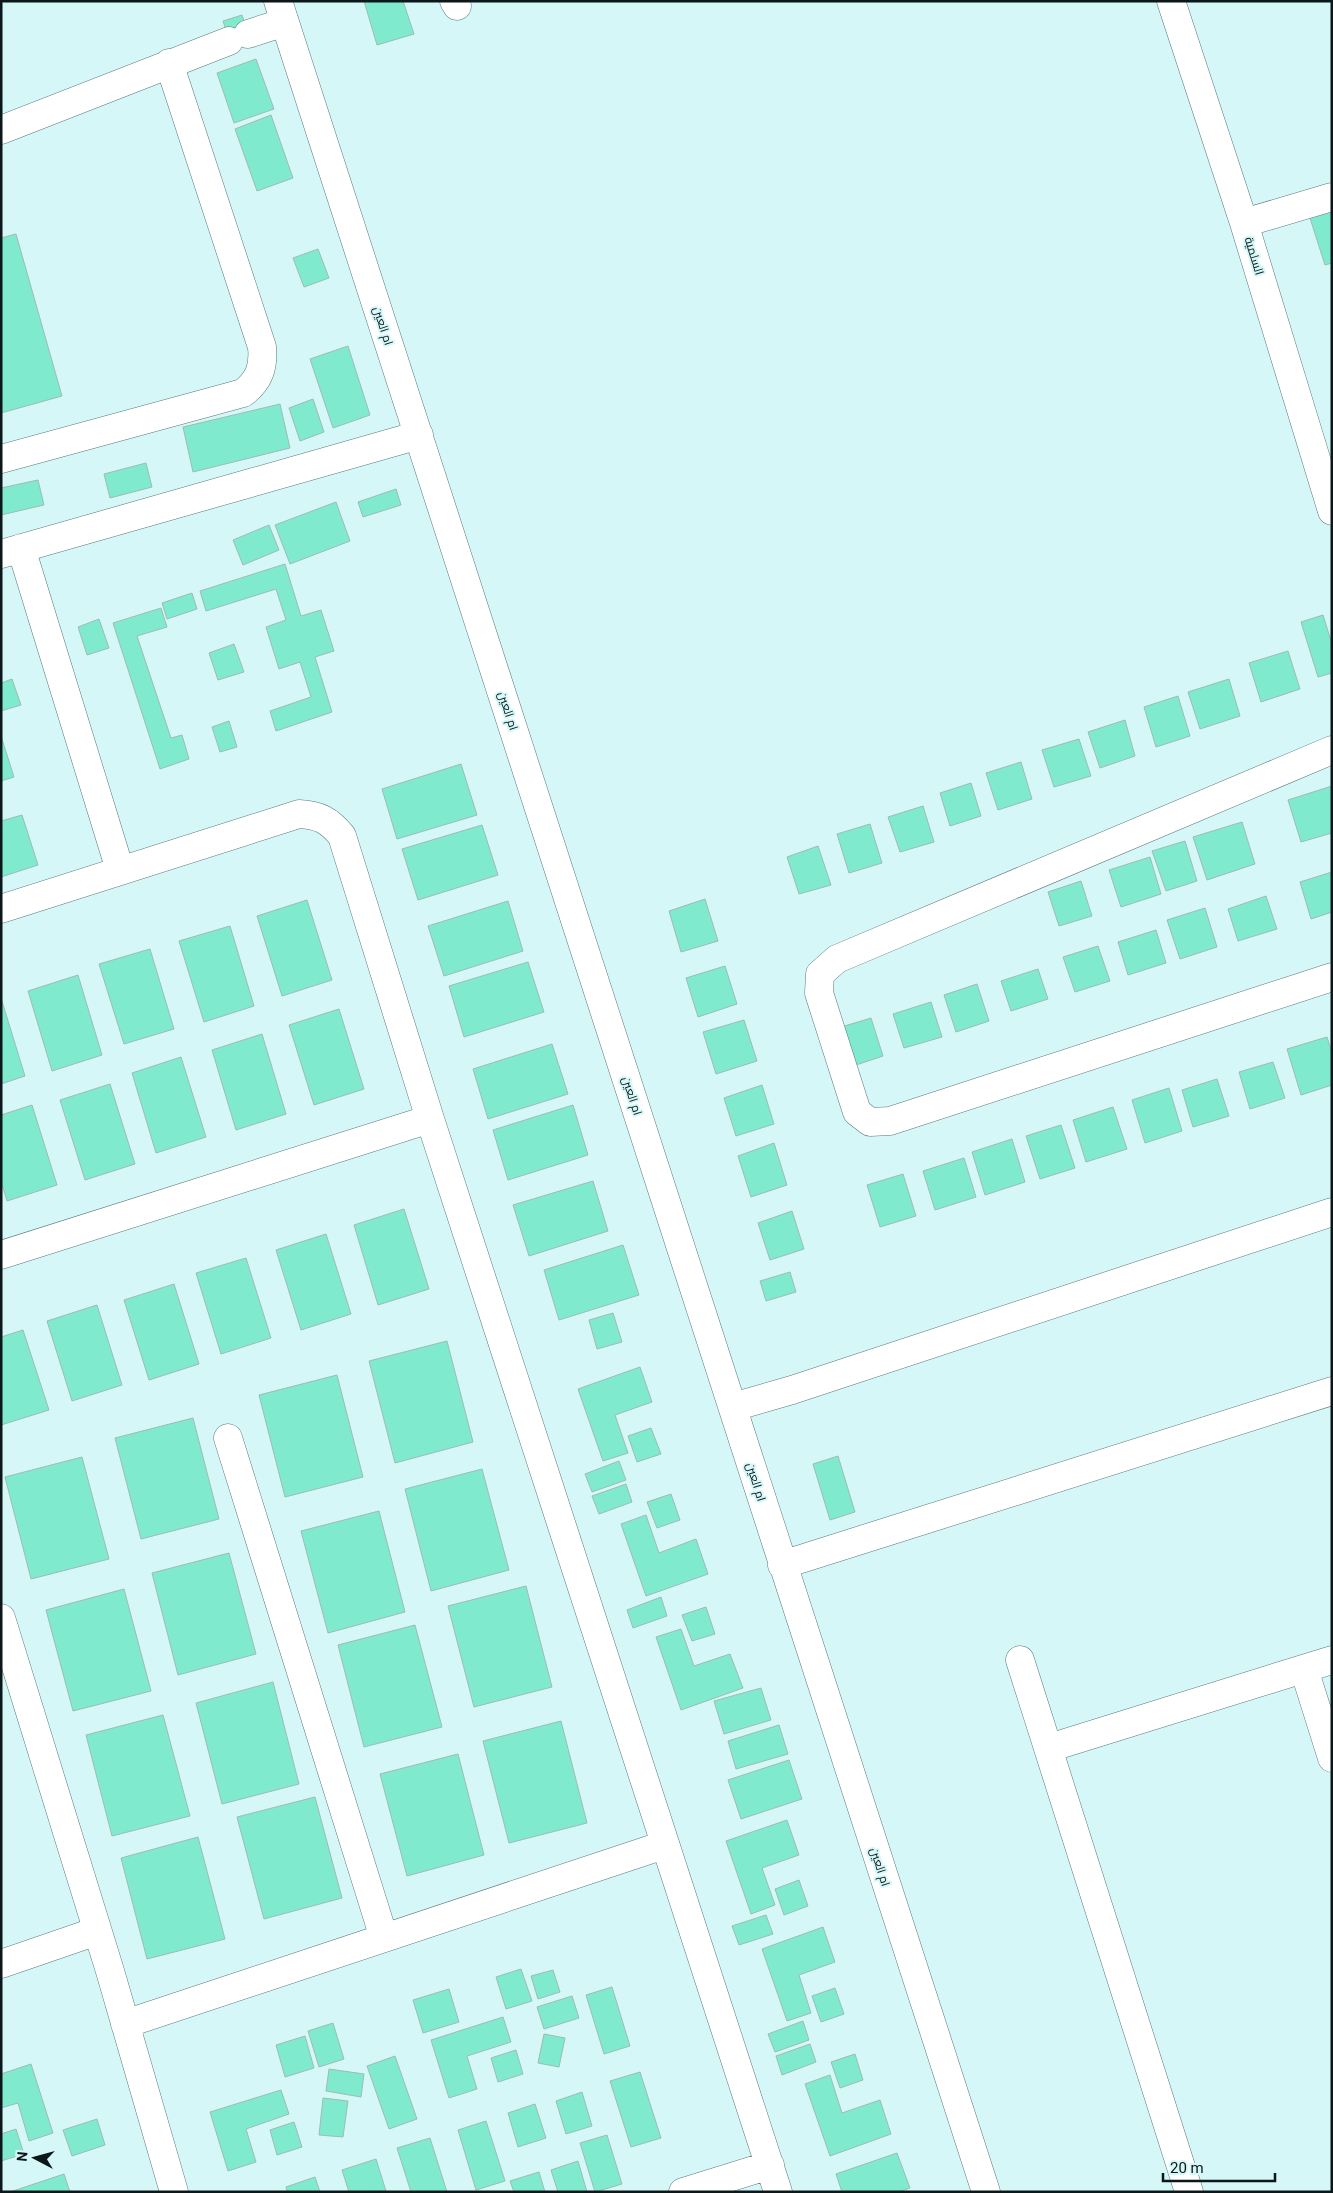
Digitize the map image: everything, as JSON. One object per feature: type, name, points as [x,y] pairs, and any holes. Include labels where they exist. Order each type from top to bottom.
[{"type":"street","name":"السلمية","points":[[1171,1],[1244,223],[1332,511]]},
{"type":"street","points":[[1,130],[169,63],[239,38],[281,12]]},
{"type":"street","name":"ام العين","points":[[281,12],[986,2192]]},
{"type":"street","points":[[1,459],[243,393],[253,386],[260,374],[263,361],[262,347],[169,63]]},
{"type":"street","points":[[1244,223],[1332,197]]},
{"type":"street","points":[[120,870],[11,551],[419,435]]},
{"type":"street","points":[[1332,750],[837,959],[820,974],[819,993],[857,1112],[870,1122],[890,1122],[1332,977]]},
{"type":"street","points":[[1,909],[299,814],[316,815],[331,822],[342,836],[430,1119],[778,2192]]},
{"type":"street","points":[[1,1255],[430,1119]]},
{"type":"street","points":[[733,1407],[792,1390],[1332,1212]]},
{"type":"street","points":[[782,1565],[1332,1391]]},
{"type":"street","points":[[228,1438],[384,1938]]},
{"type":"street","points":[[1,1618],[125,2024],[174,2192]]},
{"type":"street","points":[[1020,1660],[1189,2192]]},
{"type":"street","points":[[1048,1748],[1332,1660]]},
{"type":"street","points":[[1304,1669],[1332,1758]]},
{"type":"street","points":[[125,2024],[664,1845]]},
{"type":"street","points":[[1,1964],[96,1931]]},
{"type":"street","points":[[683,2192],[770,2166]]},
{"type":"building","points":[[364,1],[403,1],[414,34],[377,45]]},
{"type":"building","points":[[242,15],[250,40],[231,47],[223,21]]},
{"type":"building","points":[[256,59],[274,109],[234,123],[217,73]]},
{"type":"building","points":[[271,115],[293,178],[257,191],[235,129]]},
{"type":"building","points":[[1332,208],[1332,263],[1325,265],[1309,215]]},
{"type":"building","points":[[16,234],[62,396],[1,413],[1,238]]},
{"type":"building","points":[[318,249],[329,278],[304,287],[293,258]]},
{"type":"building","points":[[348,346],[370,415],[333,428],[310,359]]},
{"type":"building","points":[[313,399],[324,432],[300,441],[289,408]]},
{"type":"building","points":[[280,404],[290,448],[193,472],[183,427]]},
{"type":"building","points":[[146,463],[152,487],[110,498],[104,474]]},
{"type":"building","points":[[38,480],[44,505],[1,515],[1,488]]},
{"type":"building","points":[[396,489],[401,505],[363,517],[358,502]]},
{"type":"building","points":[[336,502],[350,541],[290,564],[275,525]]},
{"type":"building","points":[[269,525],[279,550],[243,565],[233,540]]},
{"type":"building","points":[[285,564],[301,616],[321,610],[334,651],[315,657],[332,712],[276,731],[270,711],[311,697],[300,662],[279,669],[266,627],[286,620],[276,589],[206,611],[200,591]]},
{"type":"building","points":[[192,593],[197,609],[167,619],[162,603]]},
{"type":"building","points":[[161,608],[167,627],[137,636],[171,738],[182,735],[189,759],[160,769],[113,623]]},
{"type":"building","points":[[1323,615],[1332,644],[1332,673],[1318,677],[1301,622]]},
{"type":"building","points":[[99,619],[109,648],[87,655],[78,627]]},
{"type":"building","points":[[234,644],[244,672],[218,680],[209,653]]},
{"type":"building","points":[[1288,651],[1300,689],[1261,702],[1249,663]]},
{"type":"building","points":[[12,679],[21,705],[1,711],[1,683]]},
{"type":"building","points":[[1229,679],[1240,716],[1200,729],[1188,692]]},
{"type":"building","points":[[1178,696],[1190,736],[1156,747],[1144,707]]},
{"type":"building","points":[[1125,720],[1135,756],[1100,768],[1088,732]]},
{"type":"building","points":[[229,721],[237,747],[220,752],[212,727]]},
{"type":"building","points":[[1,736],[14,777],[1,781]]},
{"type":"building","points":[[1079,739],[1091,776],[1054,787],[1042,750]]},
{"type":"building","points":[[1021,762],[1032,799],[998,810],[986,773]]},
{"type":"building","points":[[461,764],[477,815],[397,839],[382,789]]},
{"type":"building","points":[[971,783],[981,816],[950,826],[940,793]]},
{"type":"building","points":[[1332,786],[1332,833],[1301,842],[1288,800]]},
{"type":"building","points":[[923,806],[934,842],[900,852],[888,817]]},
{"type":"building","points":[[22,815],[38,865],[1,877],[1,821]]},
{"type":"building","points":[[1242,822],[1255,864],[1207,880],[1193,837]]},
{"type":"building","points":[[870,824],[882,863],[849,873],[837,834]]},
{"type":"building","points":[[482,825],[498,875],[418,900],[402,849]]},
{"type":"building","points":[[1185,841],[1197,881],[1166,891],[1152,851]]},
{"type":"building","points":[[818,846],[831,885],[799,894],[787,857]]},
{"type":"building","points":[[1150,857],[1161,894],[1121,907],[1109,870]]},
{"type":"building","points":[[1332,872],[1332,912],[1311,919],[1300,882]]},
{"type":"building","points":[[1081,881],[1092,916],[1059,926],[1048,892]]},
{"type":"building","points":[[1266,896],[1277,929],[1238,941],[1228,909]]},
{"type":"building","points":[[705,899],[718,941],[681,952],[669,911]]},
{"type":"building","points":[[307,900],[332,980],[282,996],[257,916]]},
{"type":"building","points":[[508,901],[523,951],[444,976],[428,926]]},
{"type":"building","points":[[1205,908],[1217,947],[1180,959],[1167,920]]},
{"type":"building","points":[[230,926],[254,1006],[204,1022],[179,941]]},
{"type":"building","points":[[1156,930],[1166,963],[1128,975],[1118,942]]},
{"type":"building","points":[[1098,946],[1110,981],[1075,992],[1063,957]]},
{"type":"building","points":[[150,949],[174,1029],[124,1044],[99,964]]},
{"type":"building","points":[[528,962],[544,1012],[464,1037],[449,986]]},
{"type":"building","points":[[725,966],[737,1004],[698,1017],[686,978]]},
{"type":"building","points":[[1038,969],[1048,999],[1011,1011],[1001,981]]},
{"type":"building","points":[[78,975],[102,1055],[52,1071],[28,991]]},
{"type":"building","points":[[977,984],[989,1021],[956,1032],[944,995]]},
{"type":"building","points":[[1,998],[25,1076],[1,1084]]},
{"type":"building","points":[[931,1002],[942,1037],[904,1048],[893,1014]]},
{"type":"building","points":[[339,1009],[364,1089],[314,1105],[289,1025]]},
{"type":"building","points":[[871,1018],[883,1056],[850,1067],[838,1028]]},
{"type":"building","points":[[744,1020],[757,1061],[716,1074],[703,1032]]},
{"type":"building","points":[[262,1034],[286,1114],[236,1130],[212,1050]]},
{"type":"building","points":[[1327,1037],[1332,1053],[1332,1085],[1301,1095],[1287,1049]]},
{"type":"building","points":[[552,1044],[568,1094],[488,1119],[473,1069]]},
{"type":"building","points":[[181,1057],[206,1137],[156,1153],[132,1073]]},
{"type":"building","points":[[1273,1062],[1285,1098],[1250,1109],[1239,1072]]},
{"type":"building","points":[[1217,1079],[1229,1116],[1193,1127],[1182,1090]]},
{"type":"building","points":[[110,1084],[135,1164],[85,1180],[60,1100]]},
{"type":"building","points":[[762,1085],[774,1124],[736,1136],[724,1098]]},
{"type":"building","points":[[1169,1088],[1182,1131],[1145,1143],[1132,1100]]},
{"type":"building","points":[[32,1105],[57,1185],[7,1201],[1,1181],[1,1115]]},
{"type":"building","points":[[573,1105],[588,1155],[508,1180],[493,1130]]},
{"type":"building","points":[[1113,1107],[1127,1149],[1086,1162],[1073,1120]]},
{"type":"building","points":[[1061,1125],[1075,1168],[1040,1179],[1026,1136]]},
{"type":"building","points":[[1012,1139],[1025,1182],[985,1195],[972,1152]]},
{"type":"building","points":[[774,1143],[787,1185],[751,1197],[738,1156]]},
{"type":"building","points":[[964,1158],[976,1197],[935,1210],[923,1171]]},
{"type":"building","points":[[903,1174],[916,1216],[880,1227],[867,1185]]},
{"type":"building","points":[[593,1181],[608,1231],[529,1256],[513,1205]]},
{"type":"building","points":[[404,1209],[429,1289],[378,1305],[354,1225]]},
{"type":"building","points":[[792,1211],[804,1249],[770,1260],[758,1223]]},
{"type":"building","points":[[326,1234],[351,1314],[301,1330],[276,1250]]},
{"type":"building","points":[[623,1245],[639,1295],[559,1320],[544,1270]]},
{"type":"building","points":[[246,1258],[271,1338],[221,1354],[196,1273]]},
{"type":"building","points":[[790,1272],[796,1292],[766,1301],[760,1281]]},
{"type":"building","points":[[174,1284],[199,1364],[149,1380],[124,1300]]},
{"type":"building","points":[[97,1305],[122,1385],[72,1401],[47,1321]]},
{"type":"building","points":[[613,1313],[622,1342],[597,1349],[589,1320]]},
{"type":"building","points":[[23,1330],[49,1410],[1,1425],[1,1337]]},
{"type":"building","points":[[447,1341],[473,1442],[395,1463],[369,1361]]},
{"type":"building","points":[[640,1367],[652,1402],[615,1415],[628,1453],[603,1461],[578,1389]]},
{"type":"building","points":[[337,1375],[363,1477],[285,1497],[259,1395]]},
{"type":"building","points":[[193,1418],[219,1519],[141,1539],[115,1438]]},
{"type":"building","points":[[651,1428],[661,1454],[637,1462],[628,1436]]},
{"type":"building","points":[[838,1456],[855,1512],[830,1520],[813,1464]]},
{"type":"building","points":[[82,1457],[109,1559],[31,1579],[5,1477]]},
{"type":"building","points":[[619,1461],[626,1480],[592,1492],[585,1474]]},
{"type":"building","points":[[482,1469],[509,1570],[431,1591],[405,1489]]},
{"type":"building","points":[[626,1484],[632,1502],[599,1514],[592,1496]]},
{"type":"building","points":[[671,1494],[680,1520],[657,1528],[647,1502]]},
{"type":"building","points":[[379,1511],[405,1612],[328,1633],[301,1531]]},
{"type":"building","points":[[646,1515],[659,1553],[696,1539],[708,1574],[646,1596],[621,1524]]},
{"type":"building","points":[[229,1553],[256,1654],[178,1675],[152,1573]]},
{"type":"building","points":[[526,1586],[552,1687],[474,1707],[448,1606]]},
{"type":"building","points":[[124,1589],[151,1691],[73,1711],[46,1610]]},
{"type":"building","points":[[661,1597],[667,1616],[633,1628],[627,1610]]},
{"type":"building","points":[[706,1607],[715,1634],[692,1641],[682,1615]]},
{"type":"building","points":[[415,1625],[442,1727],[364,1747],[338,1645]]},
{"type":"building","points":[[681,1629],[694,1666],[730,1654],[743,1688],[681,1710],[656,1637]]},
{"type":"building","points":[[273,1682],[299,1784],[222,1804],[196,1703]]},
{"type":"building","points":[[761,1688],[771,1720],[724,1734],[714,1701]]},
{"type":"building","points":[[163,1715],[190,1816],[112,1836],[86,1735]]},
{"type":"building","points":[[561,1721],[587,1823],[509,1843],[483,1741]]},
{"type":"building","points":[[779,1725],[788,1754],[736,1769],[728,1741]]},
{"type":"building","points":[[458,1754],[484,1855],[407,1876],[380,1774]]},
{"type":"building","points":[[789,1760],[802,1799],[741,1819],[728,1780]]},
{"type":"building","points":[[315,1797],[342,1898],[264,1919],[237,1817]]},
{"type":"building","points":[[787,1820],[799,1855],[762,1868],[775,1905],[751,1914],[726,1841]]},
{"type":"building","points":[[198,1837],[225,1939],[147,1959],[121,1858]]},
{"type":"building","points":[[799,1880],[808,1906],[784,1915],[775,1889]]},
{"type":"building","points":[[766,1915],[773,1934],[739,1945],[732,1926]]},
{"type":"building","points":[[823,1927],[835,1962],[799,1975],[811,2013],[787,2021],[762,1949]]},
{"type":"building","points":[[521,1969],[532,2001],[506,2009],[496,1977]]},
{"type":"building","points":[[553,1970],[560,1992],[538,1999],[531,1976]]},
{"type":"building","points":[[612,1987],[630,2046],[604,2054],[586,1995]]},
{"type":"building","points":[[835,1988],[844,2014],[821,2022],[812,1996]]},
{"type":"building","points":[[449,1989],[459,2022],[423,2033],[413,2000]]},
{"type":"building","points":[[572,1996],[579,2018],[544,2029],[537,2007]]},
{"type":"building","points":[[503,2017],[511,2042],[467,2056],[477,2089],[449,2098],[431,2040]]},
{"type":"building","points":[[803,2021],[809,2040],[775,2052],[768,2034]]},
{"type":"building","points":[[333,2023],[344,2059],[319,2067],[308,2031]]},
{"type":"building","points":[[544,2034],[565,2038],[559,2067],[538,2063]]},
{"type":"building","points":[[305,2036],[314,2068],[285,2077],[276,2045]]},
{"type":"building","points":[[810,2044],[816,2062],[782,2075],[776,2056]]},
{"type":"building","points":[[516,2050],[523,2074],[498,2082],[491,2058]]},
{"type":"building","points":[[855,2054],[863,2080],[840,2088],[831,2062]]},
{"type":"building","points":[[395,2056],[417,2119],[389,2129],[367,2066]]},
{"type":"building","points":[[31,2064],[53,2133],[29,2141],[18,2103],[1,2108],[1,2074]]},
{"type":"building","points":[[329,2069],[364,2074],[361,2097],[326,2091]]},
{"type":"building","points":[[640,2072],[661,2138],[631,2147],[610,2081]]},
{"type":"building","points":[[830,2075],[842,2113],[880,2100],[891,2134],[830,2156],[805,2084]]},
{"type":"building","points":[[281,2090],[289,2114],[246,2129],[256,2162],[228,2171],[210,2112]]},
{"type":"building","points":[[582,2092],[592,2126],[566,2134],[556,2101]]},
{"type":"building","points":[[323,2098],[348,2101],[343,2137],[319,2135]]},
{"type":"building","points":[[535,2104],[546,2138],[518,2147],[508,2113]]},
{"type":"building","points":[[97,2119],[105,2145],[72,2156],[63,2130]]},
{"type":"building","points":[[486,2121],[505,2181],[476,2190],[458,2130]]},
{"type":"building","points":[[294,2122],[302,2147],[277,2155],[270,2130]]},
{"type":"building","points":[[16,2129],[24,2154],[1,2161],[1,2134]]},
{"type":"building","points":[[607,2135],[622,2184],[595,2192],[580,2143]]},
{"type":"building","points":[[430,2138],[447,2192],[411,2192],[397,2148]]},
{"type":"building","points":[[897,2153],[910,2188],[898,2192],[842,2192],[836,2174]]},
{"type":"building","points":[[376,2159],[386,2191],[349,2192],[342,2170]]},
{"type":"building","points":[[578,2161],[587,2192],[558,2192],[551,2170]]},
{"type":"building","points":[[539,2172],[545,2192],[514,2192],[510,2181]]},
{"type":"building","points":[[64,2174],[70,2192],[10,2192]]},
{"type":"building","points":[[315,2177],[320,2192],[287,2192],[286,2187]]}]
